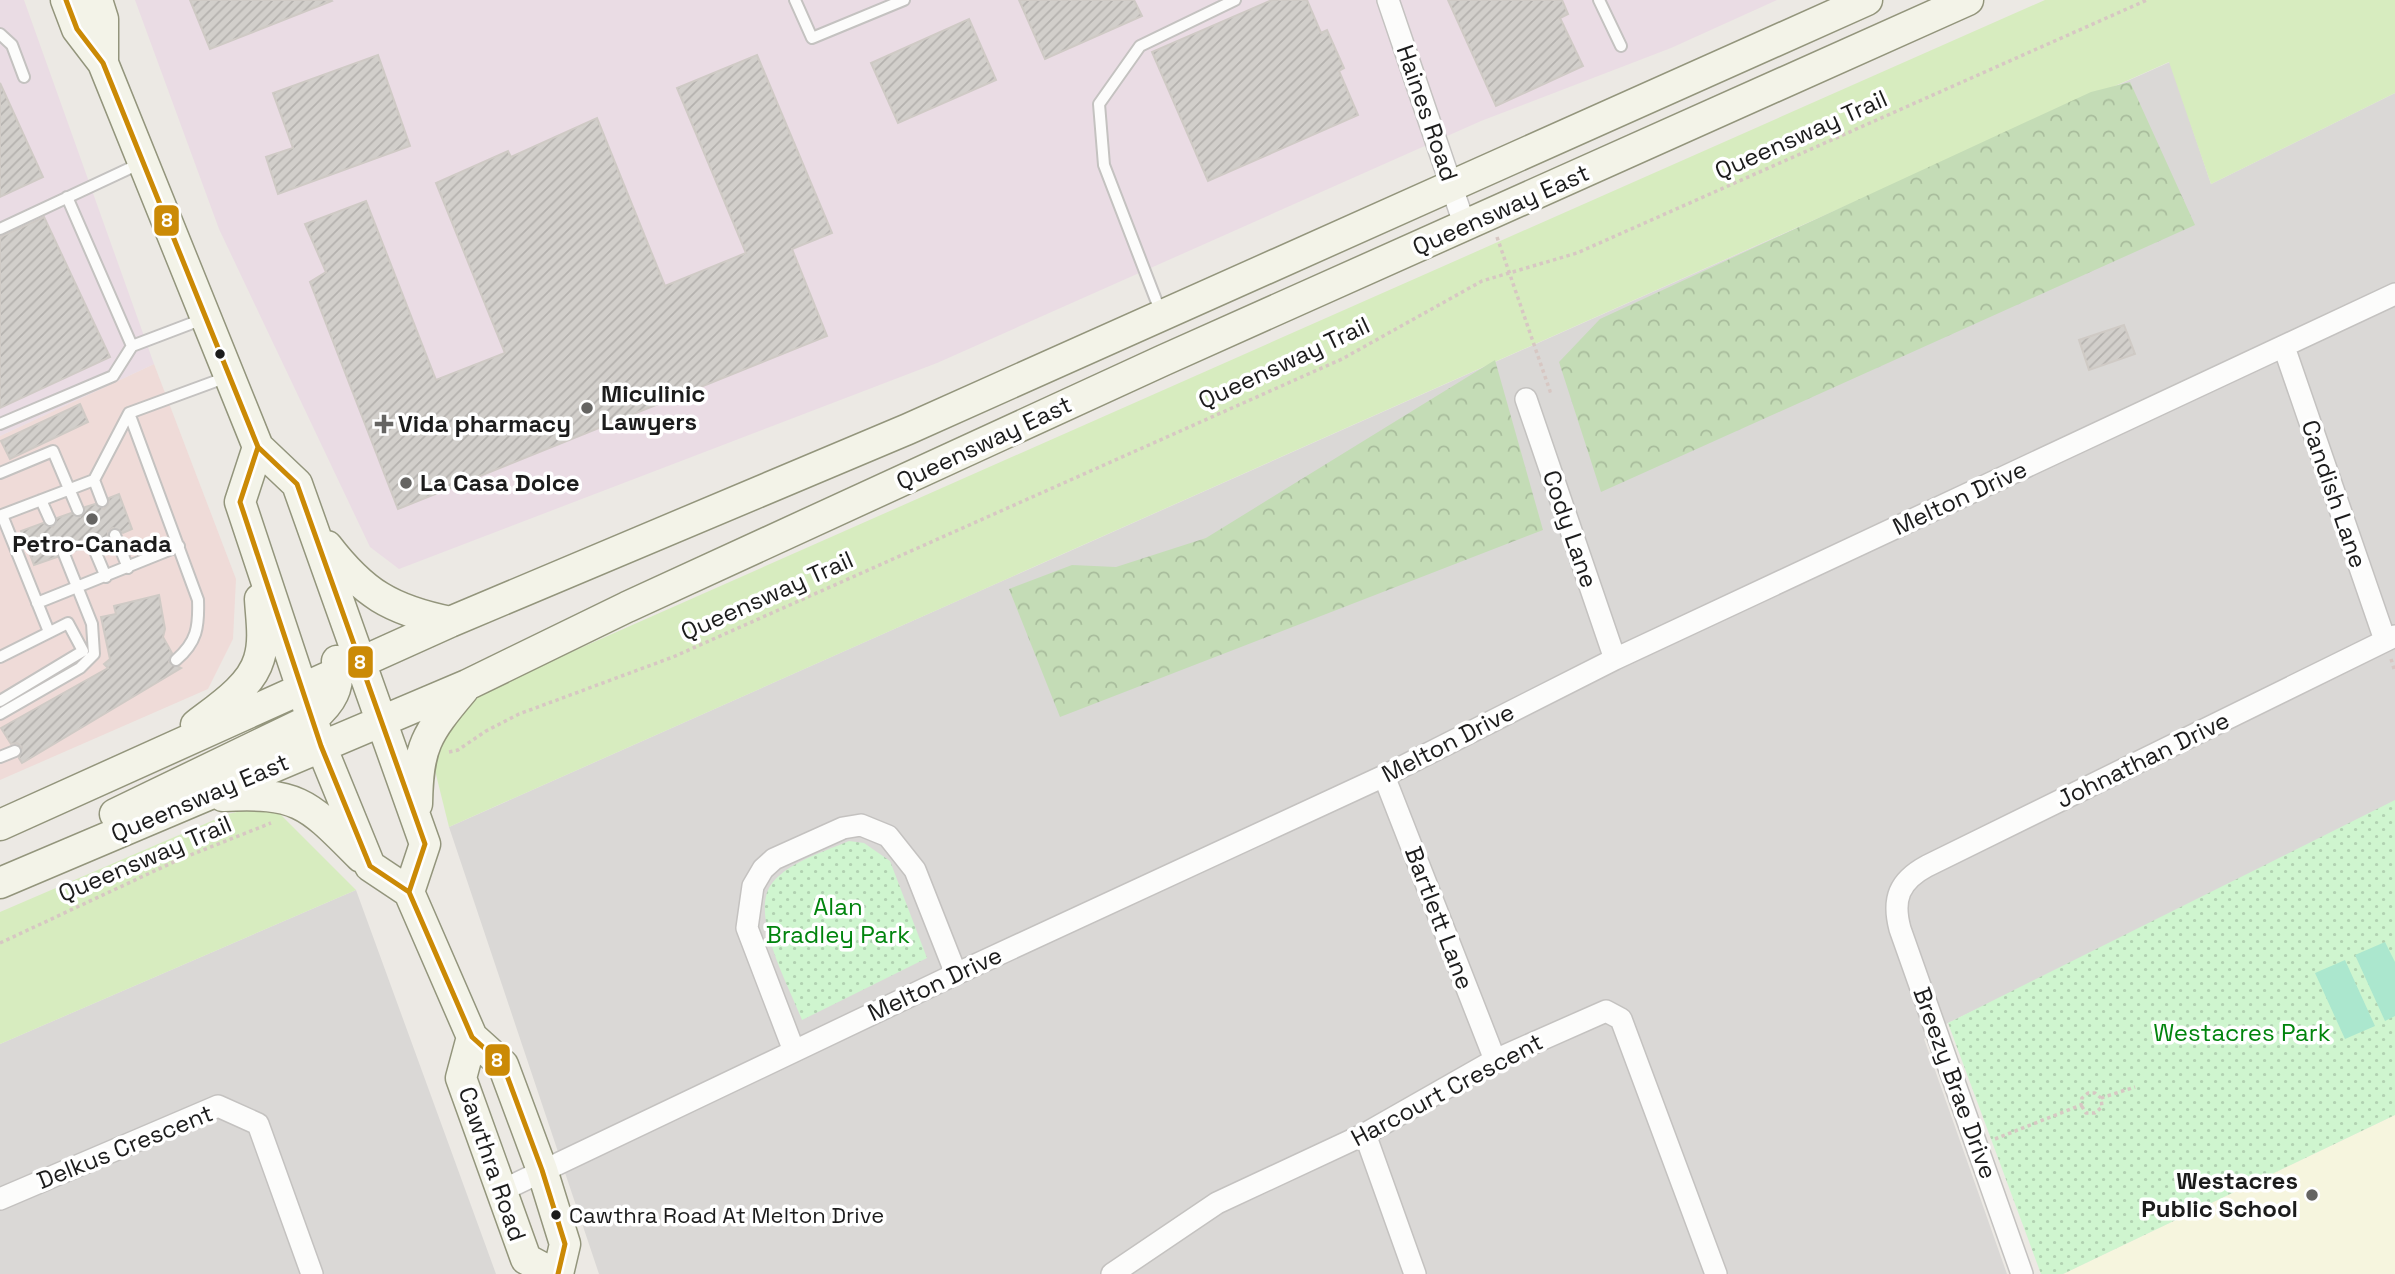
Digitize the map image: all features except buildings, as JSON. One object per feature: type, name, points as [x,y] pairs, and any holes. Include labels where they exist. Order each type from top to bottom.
[{"type":"main road","points":[[66,0],[77,29],[103,63],[258,447],[297,484],[312,528],[349,668],[380,722],[425,844],[409,892],[370,866],[317,813],[303,805],[268,794],[205,797]]},
{"type":"main road","points":[[97,0],[103,19],[103,63]]},
{"type":"main road","name":"Queensway East","points":[[0,825],[450,622],[908,429],[1867,0]]},
{"type":"main road","name":"Queensway East","points":[[0,883],[205,797],[317,732],[380,722],[467,685],[689,578],[1164,360],[1479,227],[1968,0]]},
{"type":"main road","points":[[258,447],[240,502],[302,690],[370,866]]},
{"type":"main road","points":[[312,528],[348,575],[371,593],[429,618],[450,622]]},
{"type":"main road","points":[[158,755],[227,702],[259,659],[262,636],[258,560]]},
{"type":"main road","points":[[0,870],[317,732],[336,689],[349,668]]},
{"type":"main road","points":[[417,822],[421,755],[430,729],[467,685]]},
{"type":"main road","name":"Cawthra Road","points":[[409,892],[472,1037],[503,1065],[542,1170],[565,1244],[556,1274],[526,1259],[501,1191],[461,1078],[472,1037]]},
{"type":"street","name":"Haines Road","points":[[1388,0],[1452,185],[1479,227]]},
{"type":"street","name":"Melton Drive","points":[[501,1191],[956,974],[1384,776],[1615,659],[2395,293]]},
{"type":"street","name":"Candish Lane","points":[[2284,347],[2390,638]]},
{"type":"street","name":"Cody Lane","points":[[1526,399],[1615,659]]},
{"type":"street","name":"Johnathan Drive","points":[[1898,891],[1909,875],[2390,638]]},
{"type":"street","name":"Bartlett Lane","points":[[1384,776],[1495,1059]]},
{"type":"street","points":[[794,1051],[747,928],[753,886],[763,869],[774,859],[844,828],[862,825],[888,836],[915,870],[956,974]]},
{"type":"street","name":"Breezy Brae Drive","points":[[1898,891],[1895,911],[1900,929],[2022,1274]]},
{"type":"street","name":"Harcourt Crescent","points":[[1112,1274],[1217,1203],[1365,1134],[1495,1059],[1606,1011],[1621,1019],[1716,1274]]},
{"type":"street","name":"Delkus Crescent","points":[[0,1199],[218,1106],[258,1124],[312,1274]]},
{"type":"street","points":[[1365,1134],[1415,1274]]},
{"type":"lane","points":[[795,0],[812,38],[904,0]]},
{"type":"lane","points":[[1162,314],[1104,164],[1099,104],[1140,46],[1235,0]]},
{"type":"lane","points":[[1599,0],[1621,46]]},
{"type":"lane","points":[[0,34],[12,45],[24,77]]},
{"type":"lane","points":[[0,229],[144,162]]},
{"type":"lane","points":[[67,197],[132,346]]},
{"type":"lane","points":[[0,424],[113,376],[132,346],[206,318]]},
{"type":"lane","points":[[49,632],[1,516],[94,480],[128,413],[230,376]]},
{"type":"lane","points":[[128,413],[198,600],[199,628],[190,648],[176,660]]},
{"type":"lane","points":[[0,473],[53,451],[78,510]]},
{"type":"lane","points":[[94,480],[102,501]]},
{"type":"lane","points":[[41,500],[50,520]]},
{"type":"lane","points":[[115,535],[128,568]]},
{"type":"lane","points":[[93,544],[106,576]]},
{"type":"lane","points":[[37,603],[179,546]]},
{"type":"lane","points":[[0,714],[80,668],[93,654],[92,624],[64,554]]},
{"type":"lane","points":[[0,657],[68,622],[83,651],[0,701]]},
{"type":"lane","points":[[0,757],[15,751]]},
{"type":"path","name":"Queensway Trail","points":[[438,748],[454,752],[519,714],[673,657],[1342,359],[1482,281],[1577,253],[2147,0]]},
{"type":"path","points":[[1479,227],[1509,272],[1550,391],[1526,399]]},
{"type":"path","name":"Queensway Trail","points":[[0,943],[178,860],[256,831],[274,821]]},
{"type":"path","points":[[2101,1098],[2135,1087]]},
{"type":"path","points":[[2088,1093],[2095,1093],[2101,1098],[2102,1107],[2095,1114],[2086,1113],[2081,1105],[2082,1098],[2088,1093]]},
{"type":"path","points":[[1978,1145],[2081,1105]]},
{"type":"shaded area","points":[[0,0],[24,0],[154,364],[0,436]]},
{"type":"shaded area","points":[[135,0],[1777,0],[1671,48],[1481,121],[937,363],[399,569],[370,547],[219,229]]},
{"type":"shaded area","points":[[2170,62],[2211,184],[2395,93],[2395,808],[1948,1023],[1924,1039],[2007,1274],[599,1274],[449,827]]},
{"type":"shaded area","points":[[154,364],[236,579],[233,639],[208,689],[0,780],[0,436]]},
{"type":"shaded area","points":[[356,890],[496,1274],[0,1274],[0,1044]]},
{"type":"shaded area","name":"Westacres Public School","points":[[2395,1115],[2395,1274],[2063,1274]]},
{"type":"green space","points":[[2045,0],[2395,0],[2395,93],[2211,184],[2169,62],[449,827],[422,718]]},
{"type":"green space","points":[[2130,82],[2195,225],[1601,492],[1559,362],[1600,319],[2091,92]]},
{"type":"green space","points":[[1495,360],[1543,530],[1060,717],[1009,589],[1072,565],[1116,567],[1206,538]]},
{"type":"green space","name":"Westacres Park","points":[[2395,800],[2395,1115],[2063,1274],[2041,1274],[1948,1023]]},
{"type":"green space","points":[[250,809],[275,809],[356,890],[0,1044],[0,912],[228,814]]},
{"type":"green space","name":"Alan Bradley Park","points":[[849,841],[864,843],[890,861],[927,958],[802,1020],[773,950],[765,912],[766,895],[773,882],[789,868]]},
{"type":"green space","points":[[2385,942],[2395,962],[2395,1016],[2385,1021],[2355,955]]},
{"type":"green space","points":[[2345,960],[2375,1026],[2345,1039],[2315,973]]},
{"type":"transit line","name":"8","points":[[66,0],[77,29],[103,63],[258,447],[297,484],[425,844],[409,892]]},
{"type":"transit line","name":"8","points":[[258,447],[240,502],[321,746],[370,866],[409,892],[472,1037],[503,1065],[542,1170],[565,1244],[558,1274]]},
{"type":"place","name":"Miculinic Lawyers","points":[[587,408]]},
{"type":"place","name":"Vida pharmacy","points":[[384,424]]},
{"type":"place","name":"La Casa Dolce","points":[[406,483]]},
{"type":"place","name":"Petro-Canada","points":[[92,519]]},
{"type":"place","name":"Westacres Public School","points":[[2312,1195]]},
{"type":"place","name":"Cawthra Road At Melton Drive","points":[[556,1215]]}]
